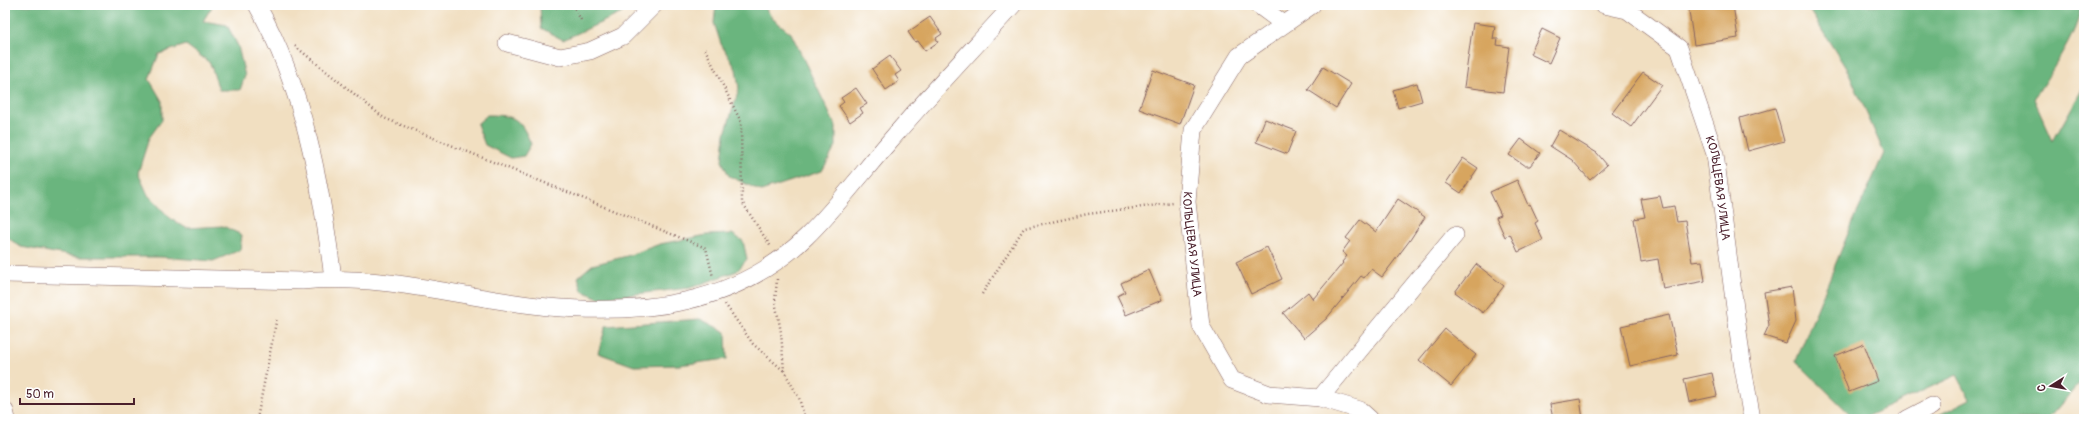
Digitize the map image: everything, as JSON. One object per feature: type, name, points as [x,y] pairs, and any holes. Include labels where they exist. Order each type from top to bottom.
[{"type":"street","points":[[257,5],[268,24],[292,79],[308,138],[326,224],[332,278]]},
{"type":"street","points":[[507,43],[560,56],[590,51],[623,36],[654,5]]},
{"type":"street","points":[[5,274],[302,281],[332,278],[396,284],[547,306],[595,309],[636,309],[667,305],[701,298],[739,282],[779,259],[806,237],[917,110],[1013,5]]},
{"type":"street","points":[[1258,5],[1284,24]]},
{"type":"street","name":"КОЛЬЦЕВАЯ УЛИЦА","points":[[1312,5],[1239,56],[1193,130],[1187,202],[1201,326],[1232,380],[1268,394],[1320,398],[1360,410],[1370,419]]},
{"type":"street","name":"КОЛЬЦЕВАЯ УЛИЦА","points":[[1604,5],[1627,10],[1679,48],[1715,154],[1742,362],[1752,419]]},
{"type":"street","points":[[1320,398],[1455,235]]},
{"type":"street","points":[[1907,419],[1932,406]]},
{"type":"street","points":[[5,411],[7,419]]},
{"type":"path","points":[[573,5],[582,22]]},
{"type":"path","points":[[292,44],[384,118],[706,248],[716,292],[753,344],[784,371],[799,398],[804,419]]},
{"type":"path","points":[[705,49],[742,122],[742,202],[779,259],[775,301],[781,332],[784,371]]},
{"type":"path","points":[[982,294],[1024,228],[1088,214],[1187,202]]},
{"type":"path","points":[[257,419],[278,316]]},
{"type":"green space","points":[[5,5],[213,5],[203,21],[227,25],[238,46],[245,76],[240,90],[219,90],[210,63],[186,45],[159,54],[149,79],[162,101],[162,120],[149,138],[138,173],[148,195],[170,218],[186,228],[223,226],[242,235],[240,250],[213,261],[161,257],[78,257],[21,247],[5,236]]},
{"type":"green space","points":[[540,5],[629,5],[622,13],[563,40],[541,28]]},
{"type":"green space","points":[[716,5],[763,5],[773,19],[791,33],[836,127],[836,146],[822,171],[761,191],[729,176],[722,161],[725,134],[739,89],[736,69],[721,44],[714,23]]},
{"type":"green space","points":[[1806,5],[2081,5],[2075,28],[2069,40],[2055,66],[2034,99],[2053,141],[2084,86],[2084,383],[2082,380],[2048,419],[1931,419],[1970,399],[1957,375],[1861,419],[1855,419],[1796,361],[1849,231],[1884,153],[1849,73]]},
{"type":"green space","points":[[487,115],[510,117],[520,123],[531,144],[524,156],[511,158],[485,145],[477,124]]},
{"type":"green space","points":[[732,234],[743,241],[747,259],[737,271],[690,288],[599,298],[582,291],[578,277],[592,265],[627,256],[660,244],[707,235]]},
{"type":"green space","points":[[700,319],[726,332],[727,359],[679,365],[634,366],[598,353],[606,326]]},
{"type":"building","points":[[1688,5],[1733,5],[1738,38],[1694,45]]},
{"type":"building","points":[[930,17],[942,34],[936,38],[938,42],[925,51],[918,41],[915,42],[908,32]]},
{"type":"building","points":[[1473,23],[1495,26],[1493,39],[1498,39],[1497,45],[1509,47],[1503,92],[1464,87]]},
{"type":"building","points":[[1542,29],[1560,38],[1549,63],[1530,54]]},
{"type":"building","points":[[890,56],[901,71],[895,75],[899,81],[886,90],[872,69]]},
{"type":"building","points":[[1323,67],[1351,84],[1336,108],[1308,90]]},
{"type":"building","points":[[1153,70],[1194,85],[1180,124],[1139,109]]},
{"type":"building","points":[[1643,72],[1662,85],[1631,127],[1612,113]]},
{"type":"building","points":[[1417,83],[1422,101],[1398,108],[1393,90]]},
{"type":"building","points":[[856,88],[867,104],[860,108],[863,113],[850,122],[839,106],[844,102],[841,98]]},
{"type":"building","points":[[1775,108],[1784,141],[1748,151],[1740,118]]},
{"type":"building","points":[[1265,119],[1296,131],[1287,154],[1256,142]]},
{"type":"building","points":[[1559,130],[1597,153],[1607,165],[1590,180],[1572,160],[1550,146]]},
{"type":"building","points":[[1521,139],[1540,153],[1530,166],[1525,166],[1509,155]]},
{"type":"building","points":[[1463,158],[1478,168],[1461,193],[1446,183]]},
{"type":"building","points":[[1517,180],[1528,205],[1530,204],[1538,221],[1535,223],[1543,240],[1518,252],[1510,234],[1505,237],[1496,217],[1501,215],[1490,192]]},
{"type":"building","points":[[1660,196],[1663,208],[1674,206],[1677,222],[1685,221],[1692,262],[1702,261],[1705,281],[1663,289],[1658,259],[1641,262],[1634,219],[1645,217],[1641,199]]},
{"type":"building","points":[[1398,199],[1425,217],[1410,240],[1382,277],[1371,269],[1364,278],[1361,276],[1326,319],[1304,338],[1283,313],[1308,292],[1313,299],[1343,263],[1342,262],[1347,256],[1342,252],[1350,241],[1346,238],[1360,220],[1376,232]]},
{"type":"building","points":[[1267,247],[1282,279],[1251,294],[1236,262]]},
{"type":"building","points":[[1476,264],[1504,286],[1483,313],[1455,292]]},
{"type":"building","points":[[1149,270],[1162,300],[1126,315],[1117,296],[1125,292],[1121,283]]},
{"type":"building","points":[[1792,287],[1796,321],[1786,343],[1764,336],[1769,325],[1764,292]]},
{"type":"building","points":[[1669,315],[1678,355],[1630,366],[1621,326]]},
{"type":"building","points":[[1445,329],[1476,355],[1451,386],[1419,360]]},
{"type":"building","points":[[1864,344],[1878,381],[1849,392],[1835,356]]},
{"type":"building","points":[[1712,373],[1717,396],[1689,402],[1684,379]]},
{"type":"building","points":[[1580,399],[1583,419],[1553,419],[1550,404]]}]
